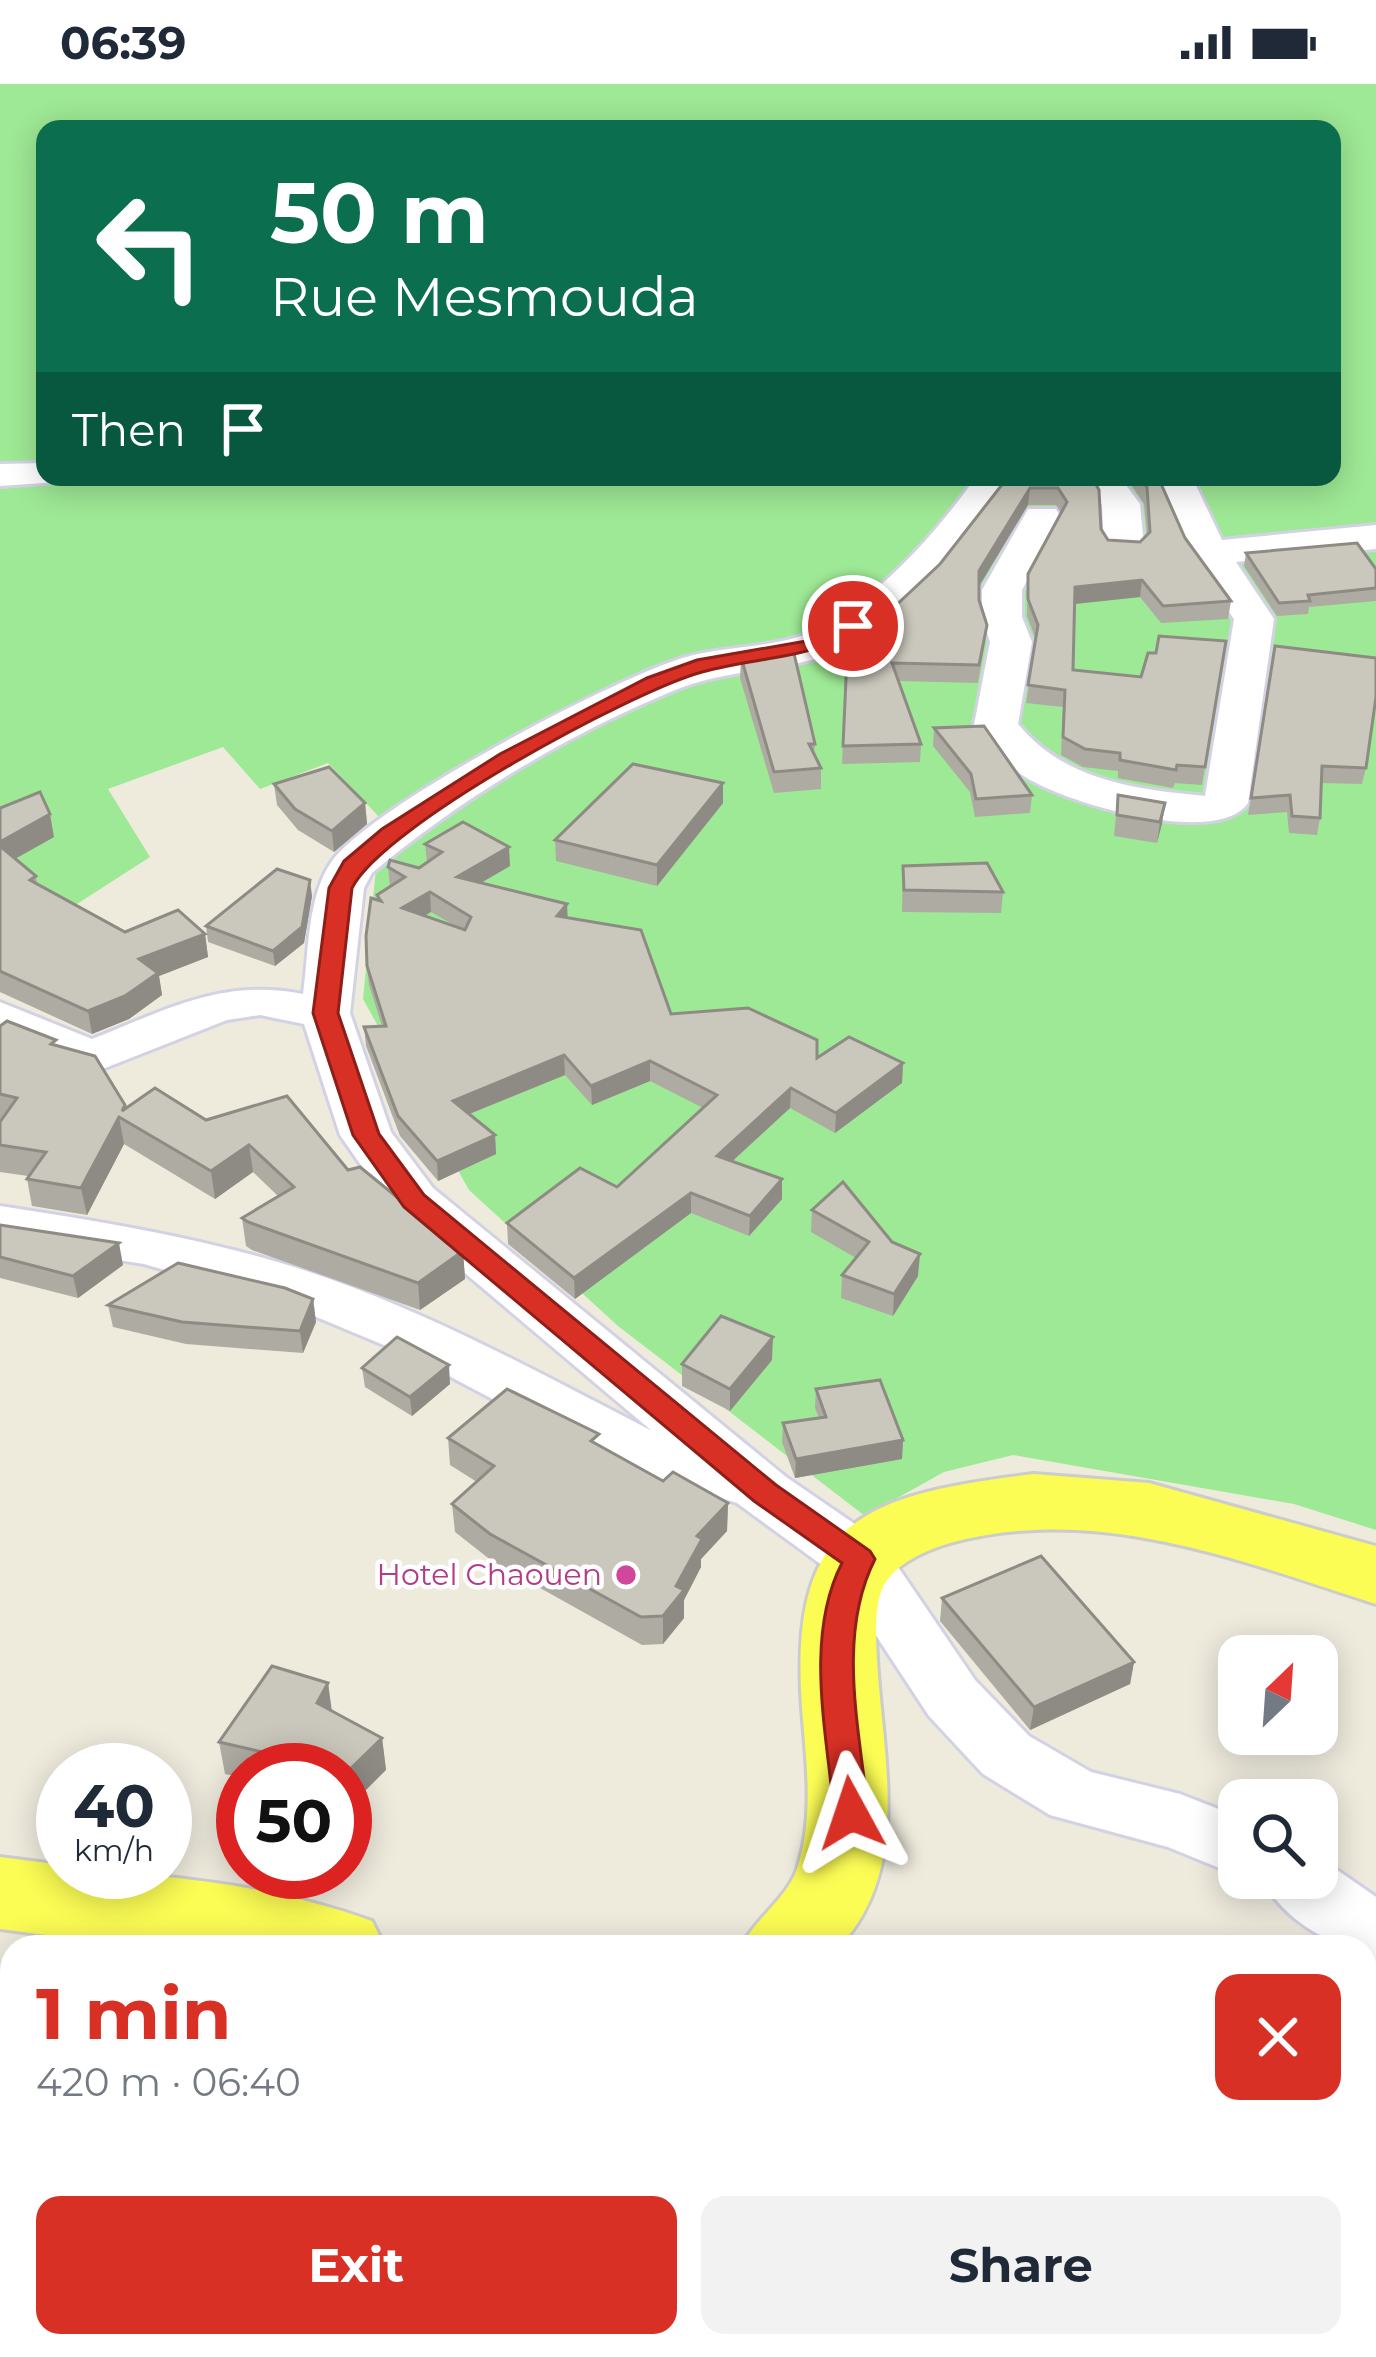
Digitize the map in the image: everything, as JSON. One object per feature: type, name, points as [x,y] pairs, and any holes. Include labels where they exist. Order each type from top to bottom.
[{"type":"main road","points":[[799,1935],[812,1925],[837,1887],[851,1813],[836,1652],[842,1593],[860,1559],[901,1530],[956,1511],[1076,1498],[1143,1505],[1216,1522],[1376,1575]]},
{"type":"main road","points":[[0,1893],[227,1922],[287,1935]]},
{"type":"street","points":[[0,475],[36,474]]},
{"type":"street","points":[[989,486],[968,516],[886,603],[841,634],[818,645],[697,667],[655,683],[508,758],[391,834],[352,866],[340,888],[325,1013],[366,1135],[414,1201],[765,1493],[860,1559],[952,1698],[1006,1755],[1074,1796],[1180,1822],[1218,1839]]},
{"type":"street","points":[[1107,486],[1121,504],[1124,545]]},
{"type":"street","points":[[1042,517],[1001,590],[1011,642],[996,725],[1017,753],[1085,791],[1211,810],[1226,803],[1254,619],[1247,602],[1207,553],[1195,516],[1178,486]]},
{"type":"street","points":[[1207,553],[1376,537]]},
{"type":"street","points":[[0,1017],[56,1045],[95,1055],[216,1007],[260,1000],[325,1013]]},
{"type":"street","points":[[0,1224],[144,1246],[309,1292],[435,1344],[636,1449],[765,1493]]},
{"type":"street","points":[[1325,1899],[1375,1935]]},
{"type":"green space","points":[[0,84],[1376,84],[1376,1530],[1294,1504],[1013,1455],[944,1472],[865,1516],[618,1326],[469,1190],[363,999],[381,819],[328,763],[260,789],[223,747],[108,789],[150,857],[32,933],[0,920]]},
{"type":"building","points":[[1001,486],[1097,486],[1101,529],[1108,540],[1140,542],[1150,532],[1146,486],[1162,486],[1185,538],[1231,601],[1163,606],[1142,580],[1075,587],[1073,670],[1141,677],[1148,653],[1156,653],[1159,636],[1226,641],[1205,767],[1177,765],[1176,770],[1120,760],[1120,753],[1085,749],[1063,737],[1065,690],[1028,685],[1038,625],[1028,599],[1028,574],[1067,502],[1058,488],[1030,488],[979,571],[979,600],[987,625],[979,665],[892,663],[921,744],[843,746],[848,634],[892,609],[940,564]]},
{"type":"building","points":[[1357,543],[1376,569],[1376,588],[1308,595],[1310,601],[1279,603],[1246,553]]},
{"type":"building","points":[[1275,646],[1376,658],[1366,768],[1322,766],[1320,818],[1292,816],[1290,795],[1251,798]]},
{"type":"building","points":[[793,649],[815,744],[809,744],[821,768],[774,772],[741,657]]},
{"type":"building","points":[[984,726],[1032,795],[976,799],[971,774],[934,728]]},
{"type":"building","points":[[633,764],[723,783],[657,865],[555,840]]},
{"type":"building","points":[[329,767],[365,803],[332,831],[295,809],[274,784]]},
{"type":"building","points":[[40,792],[50,814],[0,842],[0,808]]},
{"type":"building","points":[[1118,795],[1165,803],[1160,822],[1117,815]]},
{"type":"building","points":[[463,822],[509,847],[457,877],[567,904],[557,916],[641,930],[671,1014],[748,1008],[817,1040],[817,1058],[849,1037],[903,1063],[836,1113],[791,1088],[717,1156],[782,1179],[750,1216],[691,1193],[574,1278],[507,1223],[580,1168],[617,1187],[717,1095],[650,1061],[591,1086],[564,1055],[453,1101],[495,1135],[437,1161],[398,1116],[364,1027],[386,1026],[367,966],[371,898],[381,901],[377,895],[405,877],[388,867],[390,860],[419,868],[442,852],[425,844]],"holes":[[[430,892],[471,917],[465,930],[402,908]]]},
{"type":"building","points":[[0,846],[36,876],[30,880],[125,932],[178,910],[205,934],[139,959],[158,973],[125,996],[88,1011],[0,971]]},
{"type":"building","points":[[987,863],[1003,892],[904,890],[903,866]]},
{"type":"building","points":[[277,869],[310,880],[302,927],[273,951],[206,926]]},
{"type":"building","points":[[7,1021],[56,1040],[51,1044],[95,1056],[125,1105],[122,1111],[155,1088],[206,1120],[287,1096],[348,1170],[360,1167],[463,1251],[418,1283],[248,1222],[242,1218],[294,1187],[249,1145],[211,1171],[119,1117],[81,1188],[27,1179],[46,1152],[0,1145],[0,1122],[17,1098],[0,1094],[0,1026]]},
{"type":"building","points":[[843,1182],[892,1242],[920,1254],[894,1294],[842,1275],[869,1242],[812,1210]]},
{"type":"building","points":[[0,1225],[119,1243],[73,1276],[0,1257]]},
{"type":"building","points":[[178,1263],[313,1299],[300,1331],[182,1322],[108,1305]]},
{"type":"building","points":[[721,1316],[773,1337],[730,1389],[682,1364]]},
{"type":"building","points":[[397,1337],[449,1365],[410,1397],[362,1368]]},
{"type":"building","points":[[880,1380],[903,1440],[796,1459],[783,1423],[826,1417],[816,1389]]},
{"type":"building","points":[[507,1389],[599,1434],[591,1441],[663,1481],[673,1472],[728,1503],[697,1536],[702,1539],[676,1586],[684,1590],[663,1616],[641,1617],[490,1534],[452,1504],[494,1466],[448,1438]]},
{"type":"building","points":[[1041,1556],[1134,1662],[1034,1707],[942,1598]]},
{"type":"building","points":[[272,1666],[328,1683],[317,1703],[382,1738],[372,1748],[372,1743],[219,1742]]},
{"type":"place","name":"Hotel Chaouen","points":[[626,1575]]},
{"type":"route","points":[[851,1813],[836,1652],[842,1593],[860,1559],[765,1493],[414,1201],[366,1135],[325,1013],[340,888],[352,866],[391,834],[508,758],[655,683],[697,667],[818,645],[853,626]]}]
